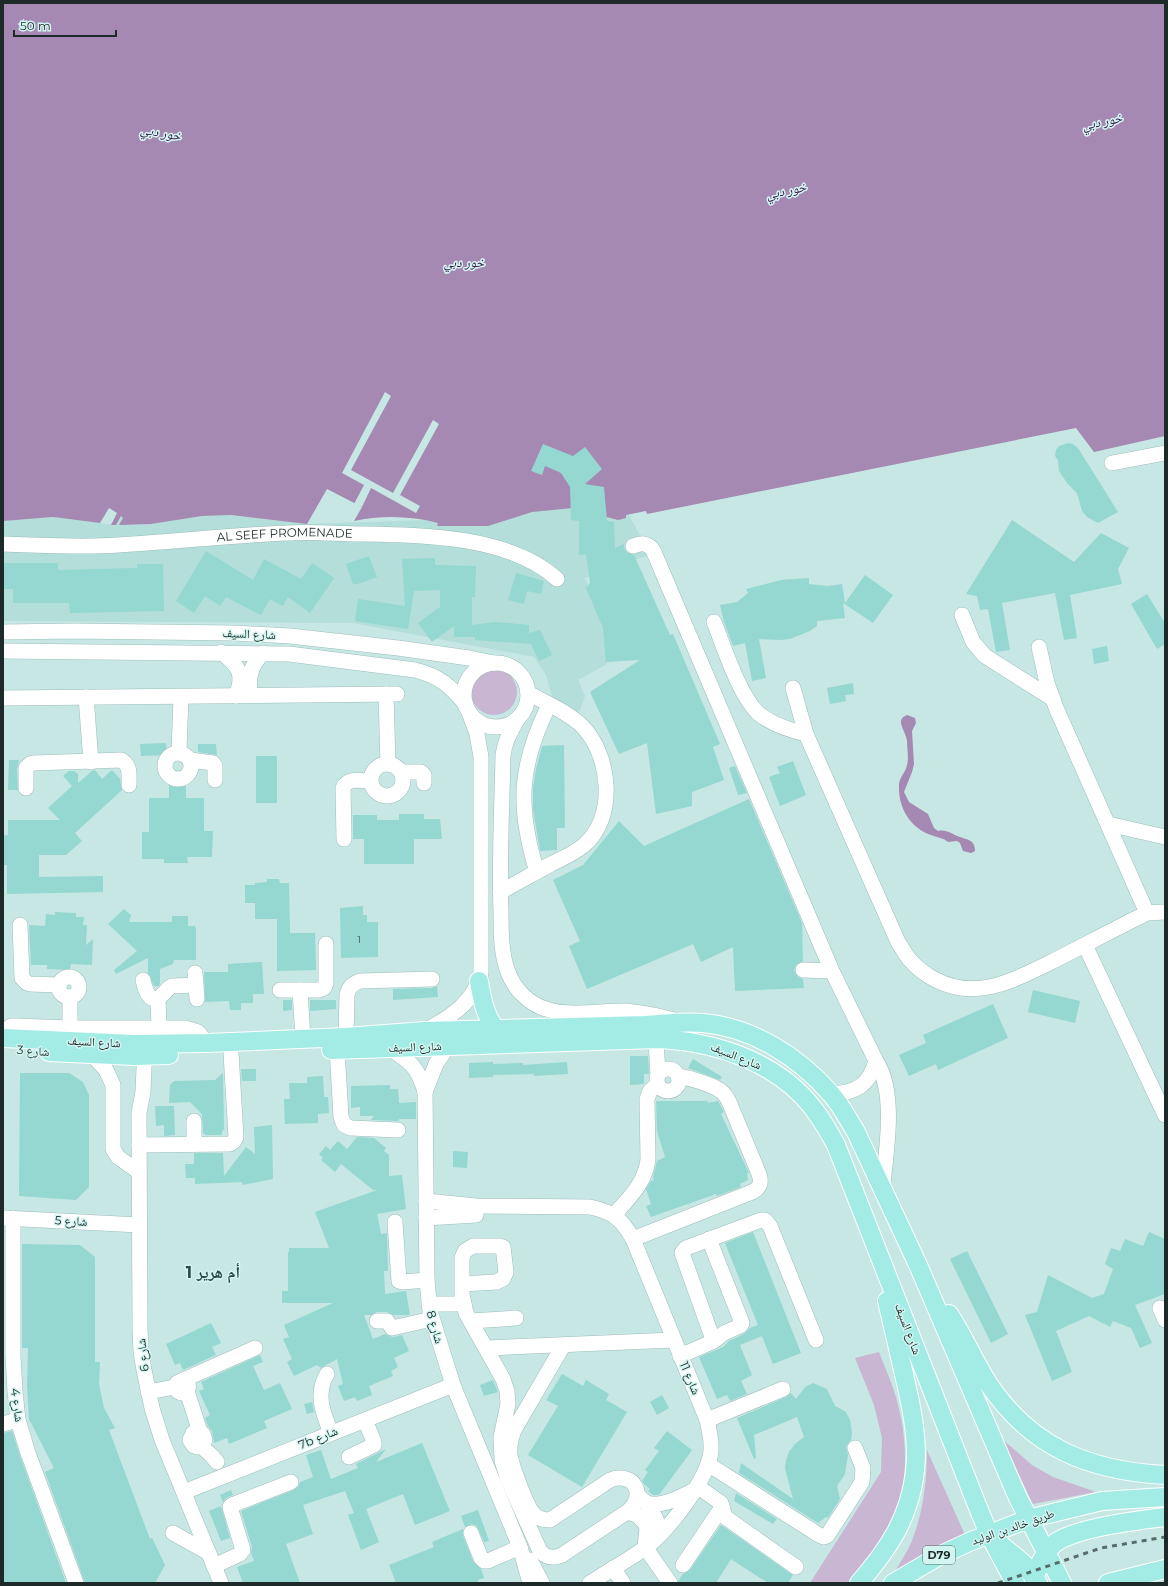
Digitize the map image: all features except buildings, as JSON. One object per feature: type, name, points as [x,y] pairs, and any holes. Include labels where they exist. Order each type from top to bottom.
[{"type":"main road","points":[[479,980],[485,1011],[495,1030],[506,1041],[513,1045]]},
{"type":"main road","name":"شارع السيف","points":[[3,1038],[139,1050],[231,1053],[341,1043],[425,1031],[645,1025],[680,1022],[705,1023],[727,1028],[770,1044],[790,1057],[808,1072],[830,1094],[856,1132],[882,1191],[918,1265],[1028,1519]]},
{"type":"main road","name":"شارع السيف","points":[[139,1050],[207,1043],[303,1039],[389,1048],[661,1040],[701,1043],[722,1048],[761,1065],[796,1090],[813,1108],[836,1145],[989,1534],[1014,1583]]},
{"type":"main road","name":"شارع 3","points":[[3,1049],[92,1055],[139,1050]]},
{"type":"main road","points":[[859,1583],[887,1546],[906,1512],[915,1473],[917,1452],[916,1431],[912,1410],[875,1243]]},
{"type":"main road","points":[[918,1265],[953,1321],[988,1382],[1011,1413],[1029,1429],[1065,1453],[1085,1461],[1133,1472],[1165,1475]]},
{"type":"main road","points":[[1102,1501],[1165,1484]]},
{"type":"main road","name":"طريق خالد بن الوليد","points":[[893,1583],[939,1556],[1028,1519],[1102,1501],[1165,1497]]},
{"type":"main road","points":[[1031,1579],[1046,1553],[1056,1543],[1066,1537],[1125,1523],[1165,1517]]},
{"type":"main road","points":[[1028,1519],[1033,1536],[1031,1579]]},
{"type":"main road","points":[[1028,1519],[1062,1583]]},
{"type":"main road","points":[[989,1534],[1014,1554],[1031,1579]]},
{"type":"main road","points":[[1108,1583],[1165,1569]]},
{"type":"street","points":[[1112,463],[1165,453]]},
{"type":"street","name":"AL SEEF PROMENADE","points":[[3,544],[96,546],[288,532],[413,534],[460,540],[497,548],[536,563],[545,568],[556,579]]},
{"type":"street","points":[[633,546],[644,543],[653,550],[830,966],[876,1061],[882,1069],[888,1098],[889,1116],[882,1191]]},
{"type":"street","points":[[962,615],[973,642],[985,656],[1053,699]]},
{"type":"street","points":[[714,622],[742,689],[749,702],[758,713],[770,721],[793,731],[806,734]]},
{"type":"street","name":"شارع السيف","points":[[3,632],[72,631],[276,635],[398,648],[474,659],[502,664],[517,671],[526,684],[528,693],[524,711],[518,718],[504,745],[500,892],[504,960],[508,973],[513,983],[528,1000],[546,1009],[556,1011],[638,1012],[680,1022]]},
{"type":"street","points":[[1038,647],[1053,699],[1147,914]]},
{"type":"street","name":"شارع السيف","points":[[3,651],[221,652],[311,656],[428,673],[444,682],[458,695],[481,723],[488,726],[504,726],[518,718]]},
{"type":"street","points":[[221,652],[233,661],[238,668],[241,677],[240,686],[243,696]]},
{"type":"street","points":[[243,696],[251,670],[255,662],[263,653]]},
{"type":"street","name":"شارع السيف","points":[[425,1031],[453,1015],[461,1008],[473,992],[479,980],[482,964],[481,757],[478,739],[464,697],[467,681],[478,668],[486,664],[494,663]]},
{"type":"street","points":[[793,688],[806,734],[898,942],[910,960],[925,974],[944,984],[965,989],[981,989],[996,986],[1012,980],[1147,914],[1165,912]]},
{"type":"street","points":[[500,892],[577,850],[594,834],[603,819],[606,786],[603,769],[594,741],[580,724],[528,693]]},
{"type":"street","points":[[3,698],[391,694],[388,764]]},
{"type":"street","points":[[180,696],[185,756],[213,763],[215,766],[215,780]]},
{"type":"street","points":[[86,697],[91,762]]},
{"type":"street","points":[[537,872],[528,844],[524,816],[524,787],[528,759],[536,731],[549,705]]},
{"type":"street","points":[[26,788],[26,768],[30,764],[121,760],[125,762],[129,768],[129,785]]},
{"type":"street","points":[[388,764],[398,768],[401,772],[403,783],[401,788],[394,795],[378,795],[374,791],[370,781],[374,771],[383,765],[388,764]]},
{"type":"street","points":[[401,772],[421,772],[424,775],[424,783]]},
{"type":"street","points":[[344,839],[343,788],[353,780],[370,781]]},
{"type":"street","points":[[1108,824],[1165,837]]},
{"type":"street","points":[[20,925],[22,978],[30,984],[59,985],[63,979],[71,978],[75,979],[79,986],[78,990],[70,998],[70,1028]]},
{"type":"street","points":[[280,990],[322,989],[326,986],[326,944]]},
{"type":"street","points":[[1085,945],[1165,1115]]},
{"type":"street","points":[[803,965],[830,966]]},
{"type":"street","points":[[398,1130],[351,1128],[344,1125],[341,1117],[341,1043],[348,990],[355,983],[360,981],[432,979]]},
{"type":"street","points":[[143,980],[148,996],[154,1000],[158,999],[172,986],[196,986]]},
{"type":"street","points":[[300,990],[303,1039]]},
{"type":"street","points":[[158,999],[159,1027]]},
{"type":"street","points":[[3,1032],[11,1026],[70,1028],[159,1027],[192,1029],[198,1032],[207,1043]]},
{"type":"street","points":[[661,1040],[665,1076]]},
{"type":"street","name":"شارع 8","points":[[425,1092],[436,1064],[448,1046]]},
{"type":"street","name":"شارع 8","points":[[389,1048],[414,1066],[421,1079],[425,1092],[427,1280],[431,1311],[454,1385],[520,1547],[530,1583]]},
{"type":"street","name":"شارع 6","points":[[139,1050],[135,1096],[139,1113],[141,1352],[148,1392],[156,1424],[221,1583]]},
{"type":"street","points":[[139,1145],[230,1144],[235,1139],[231,1053]]},
{"type":"street","points":[[92,1055],[106,1070],[113,1084],[113,1149],[118,1157],[139,1172]]},
{"type":"street","points":[[830,1094],[850,1092],[859,1088],[868,1080],[876,1061]]},
{"type":"street","points":[[614,1215],[638,1188],[647,1170],[647,1099],[650,1091],[665,1076],[689,1078],[716,1088],[725,1095],[759,1174],[761,1180],[757,1190],[633,1239]]},
{"type":"street","points":[[194,1121],[194,1144]]},
{"type":"street","name":"شارع 11","points":[[426,1202],[459,1206],[590,1207],[603,1210],[614,1215],[625,1226],[633,1239],[707,1420],[711,1450],[708,1464],[696,1488],[678,1514],[661,1533],[646,1547],[590,1583]]},
{"type":"street","name":"شارع 11","points":[[426,1218],[504,1213],[536,1207]]},
{"type":"street","name":"شارع 5","points":[[8,1218],[140,1225]]},
{"type":"street","name":"شارع 4","points":[[8,1218],[13,1356],[18,1420],[28,1454],[76,1583]]},
{"type":"street","points":[[718,1333],[682,1252],[686,1248],[757,1220],[765,1220],[768,1223],[816,1340]]},
{"type":"street","points":[[395,1222],[400,1281],[427,1280]]},
{"type":"street","points":[[487,1348],[564,1346],[677,1348],[714,1341],[718,1333],[740,1326],[742,1322],[710,1239]]},
{"type":"street","points":[[462,1284],[464,1304],[471,1321],[503,1379],[507,1391],[508,1404],[501,1437],[502,1460],[508,1480],[540,1552],[550,1558],[556,1557],[627,1512],[642,1499]]},
{"type":"street","points":[[377,1321],[387,1321],[393,1328],[431,1311],[464,1304]]},
{"type":"street","points":[[471,1321],[516,1318]]},
{"type":"street","points":[[550,1520],[538,1518],[530,1509],[513,1466],[510,1454],[510,1442],[514,1430],[564,1346]]},
{"type":"street","points":[[148,1392],[182,1386],[255,1348]]},
{"type":"street","points":[[327,1374],[322,1383],[320,1393],[323,1412],[331,1433]]},
{"type":"street","name":"7b شارع","points":[[184,1492],[454,1385]]},
{"type":"street","points":[[182,1386],[197,1440],[217,1462]]},
{"type":"street","points":[[707,1420],[783,1389]]},
{"type":"street","points":[[3,1424],[18,1420]]},
{"type":"street","points":[[349,1457],[374,1445],[365,1420]]},
{"type":"street","points":[[168,1456],[197,1440]]},
{"type":"street","points":[[708,1464],[824,1537],[862,1482],[863,1468],[855,1448]]},
{"type":"street","points":[[535,1541],[542,1527],[550,1520],[610,1480],[617,1477],[632,1481],[642,1499],[655,1517],[661,1533]]},
{"type":"street","points":[[173,1533],[211,1560],[240,1554],[244,1550],[231,1509],[232,1505],[292,1482]]},
{"type":"street","points":[[642,1499],[659,1503],[668,1502],[696,1488],[721,1502],[723,1514],[726,1517],[796,1567]]},
{"type":"street","points":[[683,1565],[722,1507]]},
{"type":"street","points":[[627,1512],[637,1515],[645,1523],[647,1534],[646,1547],[670,1583]]},
{"type":"street","points":[[471,1533],[481,1558],[484,1561],[488,1561],[520,1547]]},
{"type":"street","name":"شارع 8","points":[[520,1547],[530,1559],[542,1583]]},
{"type":"street","points":[[613,1568],[622,1583]]},
{"type":"shaded area","points":[[588,442],[651,555],[615,565],[585,578],[603,620],[607,664],[578,680],[585,696],[580,710],[570,713],[557,704],[552,696],[546,675],[534,657],[353,623],[3,621],[3,521],[53,517],[115,525],[120,516],[123,518],[120,525],[151,524],[202,516],[231,515],[307,524],[486,518]]},
{"type":"shaded area","points":[[494,669],[507,673],[513,679],[517,692],[513,705],[507,711],[494,715],[481,711],[475,705],[471,692],[475,679],[481,673]]},
{"type":"shaded area","points":[[879,1352],[895,1394],[903,1434],[905,1453],[904,1473],[902,1492],[897,1510],[890,1529],[880,1547],[851,1583],[810,1583],[881,1472],[882,1438],[874,1405],[855,1358]]},
{"type":"shaded area","points":[[1001,1438],[1032,1465],[1053,1477],[1096,1492],[1033,1504]]},
{"type":"shaded area","points":[[927,1450],[965,1535],[896,1570],[911,1543],[919,1521],[925,1486]]},
{"type":"water","name":"خور دبي","points":[[3,3],[1165,3],[1165,436],[1094,452],[1076,428],[647,514],[646,511],[626,515],[626,518],[618,520],[573,508],[532,512],[488,526],[437,526],[438,523],[396,517],[354,521],[362,507],[327,489],[307,524],[231,515],[202,516],[151,524],[119,525],[123,518],[121,516],[116,525],[111,525],[117,513],[109,508],[100,523],[53,517],[3,521]]},
{"type":"water","points":[[907,715],[915,718],[916,723],[912,731],[914,764],[904,792],[909,802],[928,814],[934,828],[938,831],[947,831],[972,843],[975,847],[975,851],[971,853],[963,851],[960,843],[957,841],[948,842],[921,830],[910,820],[902,807],[899,784],[908,762],[908,756],[907,741],[901,720]]},
{"type":"pier","points":[[385,392],[391,396],[351,470],[393,493],[433,420],[439,424],[400,495],[420,506],[416,513],[371,488],[362,507],[354,504],[364,485],[342,473]]},
{"type":"railway","points":[[998,1583],[1101,1548],[1165,1537]]},
{"type":"district","name":"أم هرير 1","points":[[213,1272]]}]
